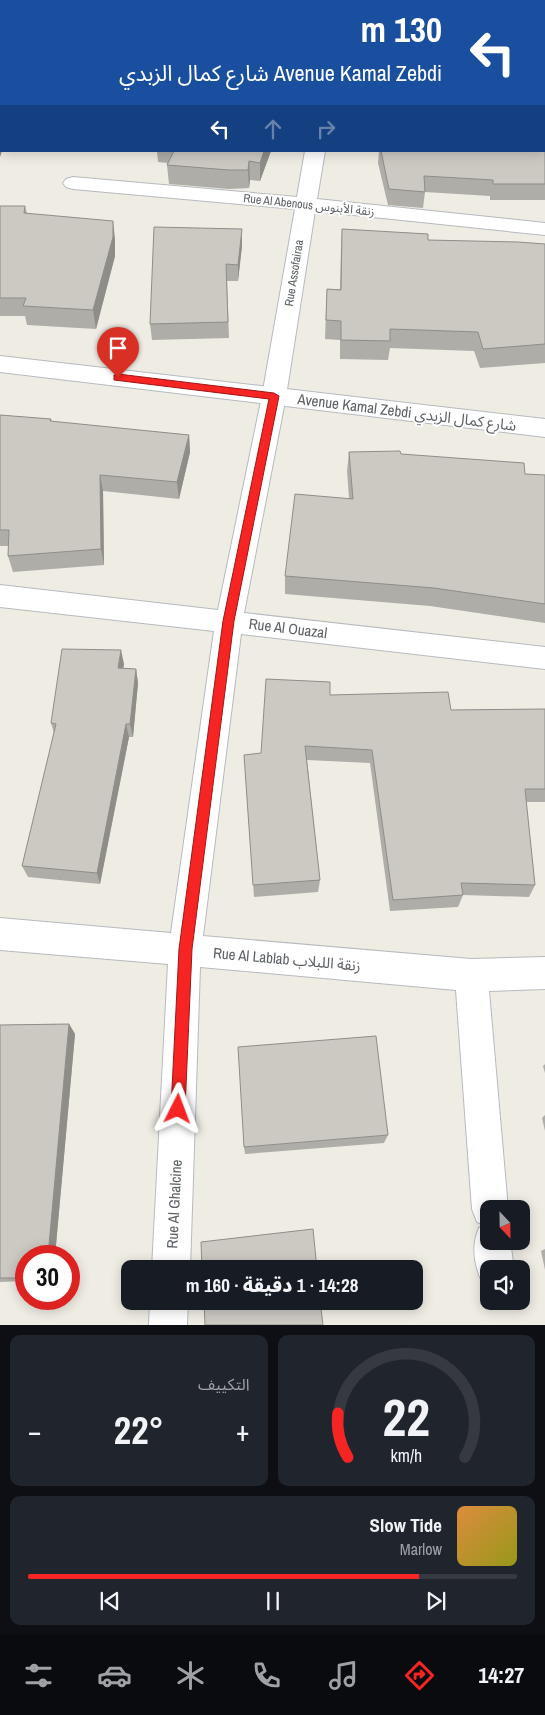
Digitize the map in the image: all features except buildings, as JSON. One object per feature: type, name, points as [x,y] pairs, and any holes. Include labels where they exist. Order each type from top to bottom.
[{"type":"street","name":"Rue Assofairaa","points":[[274,396],[315,152]]},
{"type":"street","name":"Rue Al Abenous زنقة الأبنوس","points":[[73,183],[305,204],[545,229]]},
{"type":"street","name":"Avenue Kamal Zebdi شارع كمال الزبدي","points":[[0,364],[545,428]]},
{"type":"street","name":"Rue Al Ghalcine","points":[[171,1260],[185,949],[229,621],[274,396]]},
{"type":"street","name":"Rue Al Ouazal","points":[[0,596],[545,658]]},
{"type":"street","name":"Rue Al Lablab زنقة اللبلاب","points":[[0,934],[471,975],[545,973]]},
{"type":"street","points":[[471,975],[489,1200]]},
{"type":"street","points":[[168,1325],[169,1310]]},
{"type":"route","points":[[118,378],[274,396],[229,621],[185,949],[178,1109]]}]
